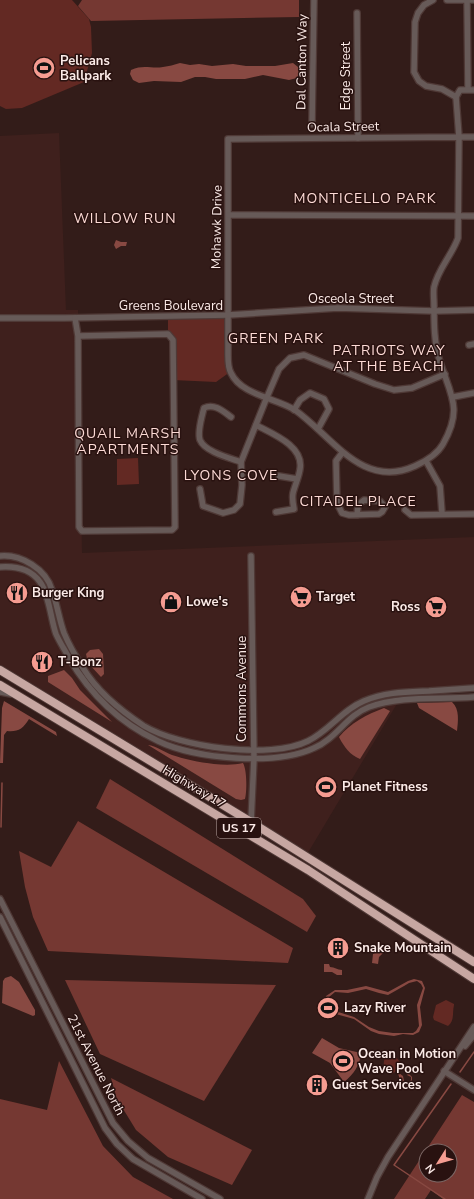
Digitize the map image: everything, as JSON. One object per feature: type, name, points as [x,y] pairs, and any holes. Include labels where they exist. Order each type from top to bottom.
[{"type":"highway","name":"Highway 17","points":[[0,670],[251,822],[474,962]]},
{"type":"highway","name":"Highway 17","points":[[0,685],[308,870],[474,979]]},
{"type":"street","name":"Dal Canton Way","points":[[312,124],[314,0]]},
{"type":"street","points":[[433,0],[424,5],[418,13],[415,22],[414,72],[419,82],[426,86],[442,89],[456,96]]},
{"type":"street","points":[[447,0],[474,0]]},
{"type":"street","points":[[434,311],[434,287],[442,268],[453,251],[458,238],[459,137],[456,96],[460,90],[471,90],[467,46],[467,0]]},
{"type":"street","name":"Edge Street","points":[[357,13],[358,138]]},
{"type":"street","points":[[467,46],[474,46]]},
{"type":"street","name":"Ocala Street","points":[[228,140],[474,137]]},
{"type":"street","name":"Mohawk Drive","points":[[228,140],[228,315]]},
{"type":"street","points":[[229,215],[474,216]]},
{"type":"street","name":"Osceola Street","points":[[228,315],[338,308],[434,311],[474,310]]},
{"type":"street","name":"Greens Boulevard","points":[[0,318],[228,315],[228,355],[230,372],[238,383],[245,389],[267,397],[294,410],[318,429],[342,452],[361,465],[380,472],[406,470],[426,462],[442,446],[451,429],[454,415],[453,397],[440,362],[435,340],[434,311]]},
{"type":"street","points":[[75,318],[78,336],[79,527],[82,531],[172,530],[175,527],[173,340],[168,334],[78,336]]},
{"type":"street","points":[[200,489],[203,506],[223,513],[234,510],[240,504],[242,485],[241,462],[279,369],[290,358],[304,355],[375,384],[394,390],[412,388],[445,374]]},
{"type":"street","points":[[294,410],[300,400],[310,393],[324,399],[329,409],[318,429]]},
{"type":"street","points":[[453,397],[474,393]]},
{"type":"street","points":[[231,417],[216,407],[208,406],[204,408],[200,422],[200,439],[206,447],[222,456],[241,462]]},
{"type":"street","points":[[256,425],[294,448],[298,454],[300,462],[300,469],[293,494],[294,509],[276,512]]},
{"type":"street","points":[[342,452],[336,461],[337,503],[342,513],[349,515],[357,515],[379,514],[385,507],[380,501],[364,500],[358,505],[357,515]]},
{"type":"street","points":[[426,462],[440,486],[442,514]]},
{"type":"street","points":[[279,476],[297,479]]},
{"type":"street","points":[[405,510],[411,515],[474,514]]},
{"type":"street","points":[[0,556],[25,560],[42,574],[52,589],[65,634],[83,669],[95,685],[130,717],[146,727],[178,740],[200,745],[254,750],[283,748],[305,743],[329,728],[343,714],[354,706],[363,701],[384,694],[394,692],[474,688]]},
{"type":"street","name":"Commons Avenue","points":[[251,556],[254,750],[251,822]]},
{"type":"street","points":[[0,567],[20,568],[28,572],[40,582],[44,589],[56,634],[76,671],[90,691],[107,708],[141,733],[159,742],[190,752],[220,757],[274,758],[314,748],[336,733],[358,712],[369,707],[386,702],[474,697]]},
{"type":"street","points":[[0,692],[23,698]]},
{"type":"street","name":"21st Avenue North","points":[[0,899],[113,1123],[128,1142],[148,1158],[220,1199]]},
{"type":"street","name":"21st Avenue North","points":[[0,917],[105,1128],[117,1144],[133,1159],[202,1199]]},
{"type":"street","points":[[368,1199],[385,1162],[474,1027]]},
{"type":"street","points":[[444,1071],[474,1035]]},
{"type":"street","points":[[444,1071],[474,1090]]},
{"type":"shaded area","name":"Pelicans Ballpark","points":[[0,0],[72,0],[89,19],[91,27],[92,53],[84,82],[22,108],[6,109],[0,106]]},
{"type":"shaded area","points":[[82,0],[299,0],[299,17],[91,21],[78,6]]},
{"type":"shaded area","points":[[180,63],[212,66],[233,64],[246,66],[275,66],[293,63],[298,67],[299,73],[297,78],[289,80],[263,75],[245,79],[195,77],[181,82],[154,81],[139,83],[133,80],[130,74],[131,70],[140,67],[169,66]]},
{"type":"shaded area","points":[[59,133],[66,310],[78,310],[82,553],[474,537],[474,688],[404,692],[306,856],[0,670],[0,136]]},
{"type":"shaded area","points":[[116,240],[127,242],[126,246],[121,246],[116,249],[114,245]]},
{"type":"shaded area","points":[[228,315],[230,372],[216,382],[173,380],[173,340],[168,334],[168,316]]},
{"type":"shaded area","points":[[138,458],[139,484],[117,485],[117,459]]},
{"type":"shaded area","points":[[99,649],[103,654],[104,674],[101,677],[88,663],[86,654],[90,650]]},
{"type":"shaded area","points":[[64,670],[72,678],[80,690],[112,722],[48,682],[48,676]]},
{"type":"shaded area","points":[[4,701],[56,732],[57,736],[29,719],[20,729],[7,731],[4,735],[3,763],[0,763],[2,708]]},
{"type":"shaded area","points":[[452,702],[455,705],[457,712],[457,731],[419,708],[417,703]]},
{"type":"shaded area","points":[[384,708],[390,711],[360,759],[356,757],[348,750],[339,737],[348,727]]},
{"type":"shaded area","points":[[148,745],[172,755],[197,761],[226,765],[243,763],[246,781],[245,799],[236,799]]},
{"type":"shaded area","points":[[110,779],[303,899],[316,916],[307,932],[96,808]]},
{"type":"shaded area","points":[[78,821],[293,948],[288,963],[48,951],[33,917],[25,887],[19,851],[51,867]]},
{"type":"shaded area","points":[[378,945],[385,951],[379,957],[378,964],[372,963],[373,954],[375,953],[372,951]]},
{"type":"shaded area","points":[[324,964],[329,964],[330,967],[342,970],[342,975],[337,975],[332,972],[324,972]]},
{"type":"shaded area","points":[[11,976],[19,982],[35,1010],[35,1015],[33,1016],[2,1003],[3,981],[5,978]]},
{"type":"shaded area","name":"Lazy River","points":[[414,979],[422,981],[425,988],[420,1007],[422,1025],[419,1032],[413,1035],[403,1034],[394,1036],[379,1034],[371,1031],[354,1019],[332,1013],[326,1006],[326,996],[335,990],[347,990],[366,986],[388,992]],"holes":[[[417,981],[423,988],[417,1005],[419,1026],[413,1033],[379,1031],[369,1027],[354,1017],[332,1010],[328,1004],[329,997],[335,992],[348,993],[366,989],[388,995],[409,983]]]},
{"type":"shaded area","points":[[65,980],[276,985],[204,1101],[100,1054]]},
{"type":"shaded area","points":[[446,1000],[454,1004],[452,1019],[448,1026],[434,1020],[433,1017],[436,1005]]},
{"type":"shaded area","name":"Ocean in Motion Wave Pool","points":[[322,1038],[339,1048],[361,1053],[356,1069],[344,1082],[330,1063],[312,1053]]},
{"type":"shaded area","points":[[388,1051],[393,1053],[400,1062],[397,1065],[395,1072],[392,1074],[384,1067],[384,1059]]},
{"type":"shaded area","points":[[59,1061],[103,1146],[133,1177],[173,1199],[0,1199],[0,1099],[47,1110]]},
{"type":"shaded area","points":[[403,1066],[406,1067],[408,1073],[412,1077],[412,1081],[409,1084],[403,1083],[401,1077],[399,1079],[397,1073],[398,1068]],"holes":[[[400,1069],[405,1069],[407,1075],[411,1077],[409,1082],[404,1081],[403,1076],[399,1073]]]},
{"type":"shaded area","points":[[111,1078],[252,1150],[232,1185],[168,1157],[136,1130],[117,1099]]},
{"type":"shaded area","points":[[462,1095],[474,1102],[474,1199],[443,1199],[431,1190],[425,1199],[394,1199],[418,1162],[418,1183],[458,1183],[458,1143],[431,1143]]},
{"type":"waterway","points":[[1,827],[2,783]]},
{"type":"waterway","points":[[460,1072],[474,1052]]},
{"type":"waterway","points":[[445,1199],[394,1165],[451,1084]]},
{"type":"place","name":"Pelicans Ballpark","points":[[44,68]]},
{"type":"place","name":"Burger King","points":[[17,593]]},
{"type":"place","name":"Target","points":[[301,597]]},
{"type":"place","name":"Lowe's","points":[[171,602]]},
{"type":"place","name":"Ross","points":[[436,607]]},
{"type":"place","name":"T-Bonz","points":[[42,662]]},
{"type":"place","name":"Planet Fitness","points":[[326,787]]},
{"type":"place","name":"Snake Mountain","points":[[338,948]]},
{"type":"place","name":"Lazy River","points":[[328,1008]]},
{"type":"place","name":"Ocean in Motion Wave Pool","points":[[343,1061]]},
{"type":"place","name":"Guest Services","points":[[317,1085]]},
{"type":"district","name":"MONTICELLO PARK","points":[[365,198]]},
{"type":"district","name":"WILLOW RUN","points":[[125,218]]},
{"type":"district","name":"GREEN PARK","points":[[276,338]]},
{"type":"district","name":"PATRIOTS WAY AT THE BEACH","points":[[389,358]]},
{"type":"district","name":"QUAIL MARSH APARTMENTS","points":[[128,442]]},
{"type":"district","name":"LYONS COVE","points":[[231,475]]},
{"type":"district","name":"CITADEL PLACE","points":[[358,501]]}]
